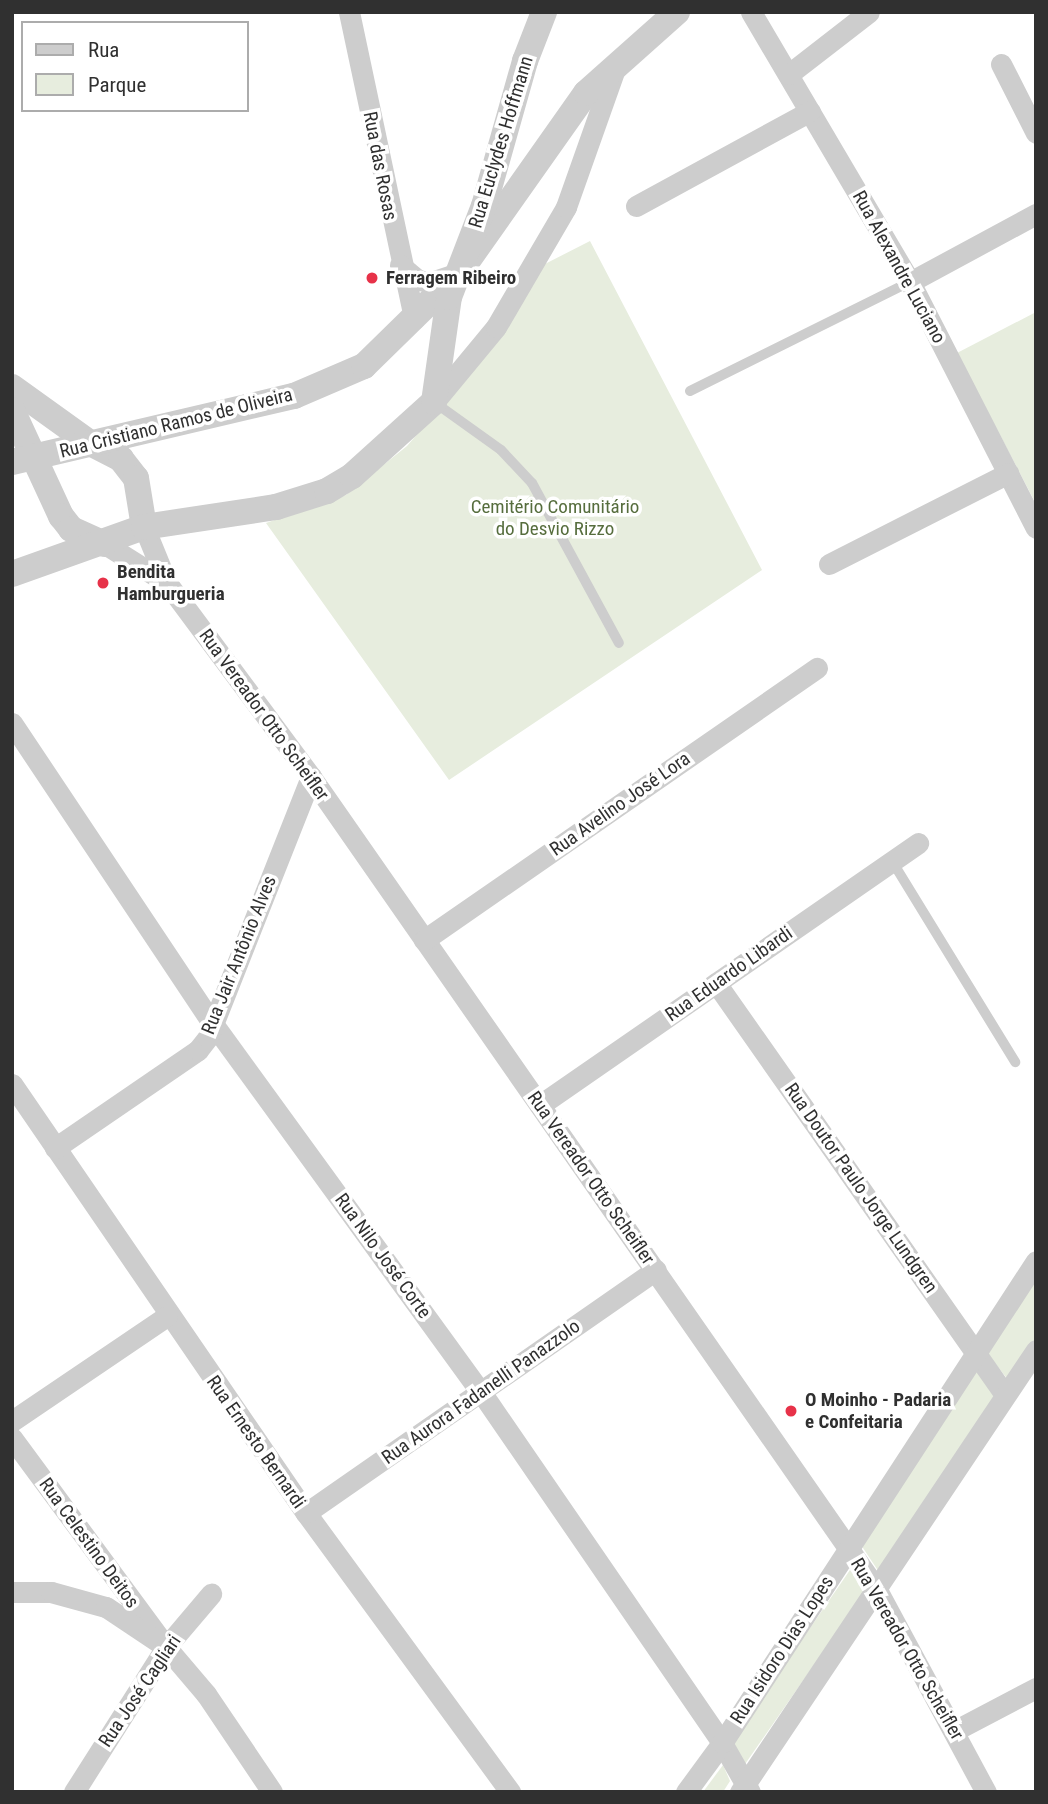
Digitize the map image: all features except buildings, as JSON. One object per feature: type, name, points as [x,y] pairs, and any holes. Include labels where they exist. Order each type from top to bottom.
[{"type":"street","name":"Rua das Rosas","points":[[349,12],[400,265],[419,315]]},
{"type":"street","name":"Rua Euclydes Hoffmann","points":[[437,393],[449,297],[544,12]]},
{"type":"street","name":"Rua Cristiano Ramos de Oliveira","points":[[24,460],[295,396],[364,366],[459,273],[521,188],[565,116],[677,12]]},
{"type":"street","name":"Rua Alexandre Luciano","points":[[751,12],[910,282],[1036,528]]},
{"type":"street","points":[[789,74],[869,12]]},
{"type":"street","points":[[1001,64],[1036,134]]},
{"type":"street","points":[[12,574],[105,544],[144,527],[276,507],[327,491],[352,476],[437,393],[496,327],[566,207],[616,66]]},
{"type":"street","points":[[636,206],[810,111]]},
{"type":"street","points":[[910,282],[1036,214]]},
{"type":"street","points":[[400,265],[418,280],[431,282],[459,273]]},
{"type":"street","points":[[419,315],[437,393]]},
{"type":"street","name":"Rua Vereador Otto Scheifler","points":[[12,387],[90,443],[121,459],[136,478],[144,527],[167,583],[312,777],[849,1548],[876,1588],[986,1792]]},
{"type":"street","name":"Rua Vereador Otto Scheifler","points":[[12,410],[24,460],[71,529],[105,544],[167,583]]},
{"type":"street","points":[[829,564],[1008,472]]},
{"type":"street","name":"Rua Avelino José Lora","points":[[424,940],[817,668]]},
{"type":"street","name":"Rua Nilo José Corte","points":[[12,723],[211,1021],[481,1392],[722,1743],[745,1789]]},
{"type":"street","name":"Rua Jair Antônio Alves","points":[[55,1148],[198,1049],[312,777]]},
{"type":"street","name":"Rua Eduardo Libardi","points":[[540,1105],[918,842]]},
{"type":"street","name":"Rua Doutor Paulo Jorge Lundgren","points":[[716,983],[976,1350],[1005,1395]]},
{"type":"street","name":"Rua Ernesto Bernardi","points":[[12,1084],[167,1315],[306,1513],[510,1792]]},
{"type":"street","name":"Rua Isidoro Dias Lopes","points":[[686,1792],[722,1743],[1036,1261]]},
{"type":"street","name":"Rua Aurora Fadanelli Panazzolo","points":[[306,1513],[656,1270]]},
{"type":"street","points":[[12,1421],[167,1315]]},
{"type":"street","points":[[745,1789],[1036,1350]]},
{"type":"street","name":"Rua Celestino Deitos","points":[[12,1438],[166,1647],[206,1694],[272,1792]]},
{"type":"street","name":"Rua Celestino Deitos","points":[[12,1592],[51,1592],[106,1607],[166,1647]]},
{"type":"street","name":"Rua José Cagliari","points":[[74,1792],[166,1647],[211,1594]]},
{"type":"street","points":[[954,1731],[1036,1688]]},
{"type":"lane","points":[[690,391],[910,282]]},
{"type":"lane","points":[[437,393],[532,483],[619,643]]},
{"type":"lane","points":[[892,861],[1015,1062]]},
{"type":"green space","name":"Cemitério Comunitário do Desvio Rizzo","points":[[590,241],[762,570],[449,780],[266,523],[346,495],[407,446],[446,401],[541,266]]},
{"type":"green space","points":[[1036,312],[1036,504],[957,353]]},
{"type":"green space","points":[[1036,1278],[1036,1342],[1009,1381],[987,1353]]},
{"type":"green space","points":[[975,1366],[999,1396],[881,1575],[859,1542]]},
{"type":"green space","points":[[850,1570],[868,1587],[743,1767],[733,1740]]},
{"type":"green space","points":[[723,1765],[730,1781],[723,1792],[703,1792]]},
{"type":"place","name":"Ferragem Ribeiro","points":[[372,278]]},
{"type":"place","name":"Bendita Hamburgueria","points":[[103,583]]},
{"type":"place","name":"O Moinho - Padaria e Confeitaria","points":[[791,1411]]}]
